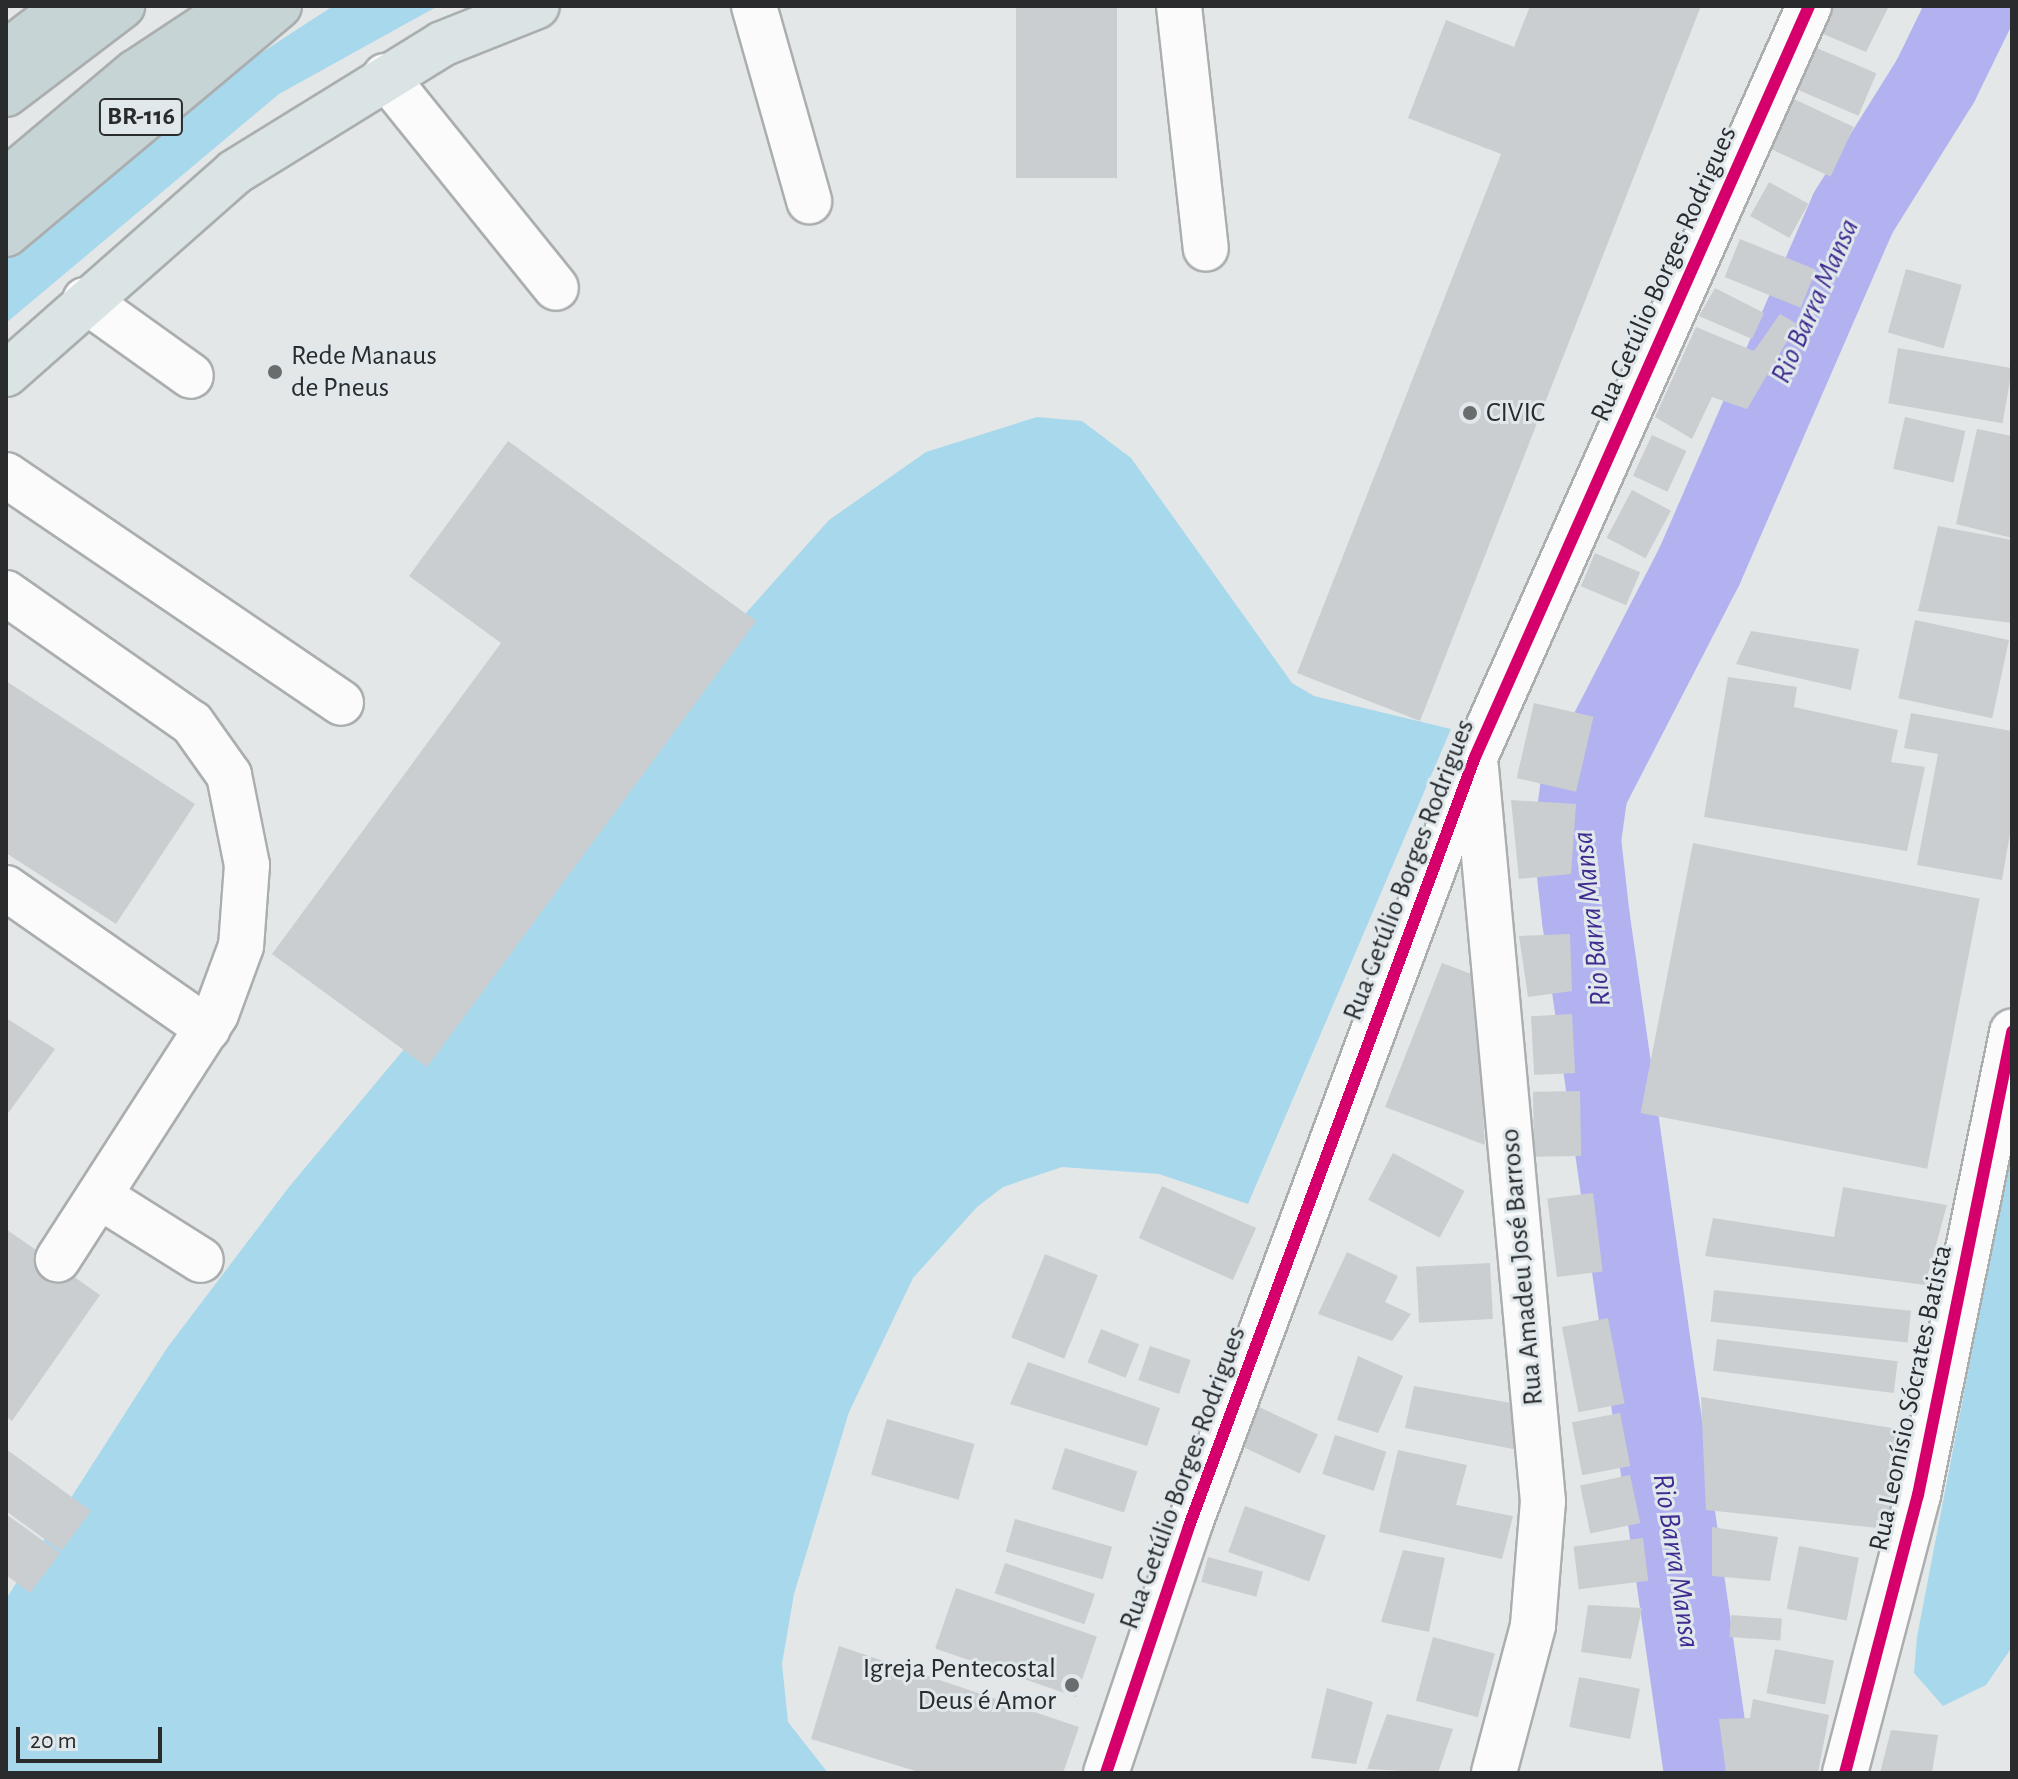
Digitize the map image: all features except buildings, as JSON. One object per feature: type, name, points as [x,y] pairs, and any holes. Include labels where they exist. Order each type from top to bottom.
[{"type":"highway","points":[[6,53],[67,6]]},
{"type":"highway","points":[[6,94],[122,6]]},
{"type":"highway","name":"BR-116","points":[[6,181],[136,72],[236,6]]},
{"type":"highway","name":"BR-116","points":[[6,234],[279,6]]},
{"type":"main road","points":[[6,374],[85,300],[235,172],[385,76],[537,6]]},
{"type":"street","points":[[754,6],[809,201]]},
{"type":"street","points":[[1179,6],[1206,249]]},
{"type":"street","name":"Rua Getúlio Borges Rodrigues","points":[[1106,1773],[1189,1526],[1475,757],[1809,6]]},
{"type":"street","points":[[385,76],[556,288]]},
{"type":"street","points":[[85,300],[191,376]]},
{"type":"street","points":[[6,475],[341,703]]},
{"type":"street","points":[[6,593],[165,699],[229,775],[241,815],[245,920],[208,1029],[58,1259]]},
{"type":"street","name":"Rua Amadeu José Barroso","points":[[1475,757],[1543,1501],[1533,1626],[1494,1773]]},
{"type":"street","points":[[6,888],[208,1029]]},
{"type":"street","name":"Rua Leonísio Sócrates Batista","points":[[1845,1773],[1918,1495],[2012,1031]]},
{"type":"street","points":[[99,1196],[201,1260]]},
{"type":"shaded area","points":[[333,6],[438,6],[279,94],[6,323],[6,256],[75,191],[215,83]]},
{"type":"shaded area","points":[[1037,417],[1082,421],[1131,458],[1292,683],[1314,696],[1451,729],[1248,1204],[1159,1174],[1062,1167],[1003,1187],[977,1207],[913,1278],[849,1412],[794,1594],[782,1664],[788,1722],[828,1773],[6,1773],[6,1599],[167,1348],[289,1187],[511,921],[614,761],[829,520],[926,452]]},
{"type":"shaded area","points":[[2012,1143],[2012,1647],[1986,1685],[1943,1706],[1914,1673],[1917,1637]]},
{"type":"waterway","name":"Rio Barra Mansa","points":[[1708,1773],[1586,919],[1577,840],[1584,790],[1700,565],[1853,213],[1935,82],[1972,6]]},
{"type":"cycle path","points":[[1106,1773],[1189,1526],[1475,757],[1809,6]]},
{"type":"cycle path","points":[[1845,1773],[1918,1495],[2012,1031]]},
{"type":"place","name":"Rede Manaus de Pneus","points":[[275,372]]},
{"type":"place","name":"CIVIC","points":[[1470,413]]},
{"type":"place","name":"Igreja Pentecostal Deus é Amor","points":[[1072,1685]]}]
